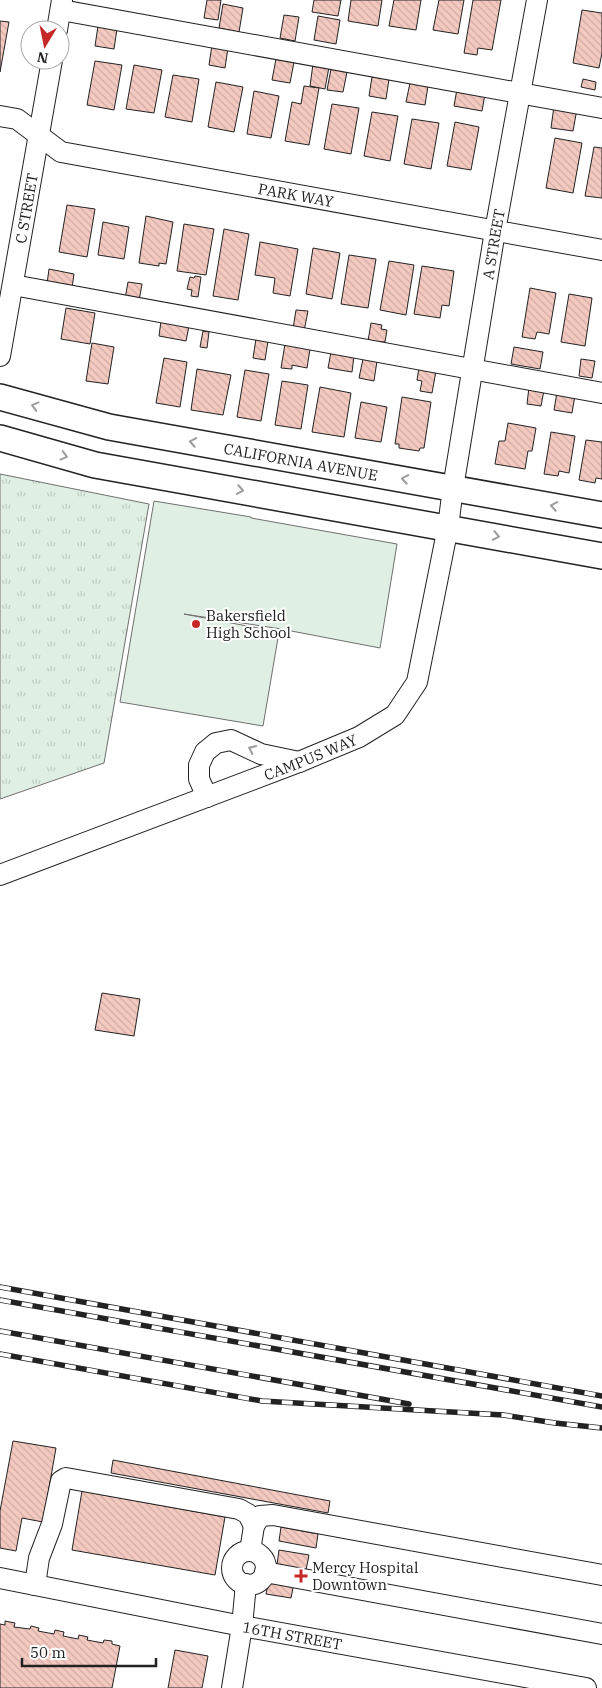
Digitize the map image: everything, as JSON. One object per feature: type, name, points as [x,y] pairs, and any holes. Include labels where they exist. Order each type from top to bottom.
[{"type":"main road","name":"CALIFORNIA AVENUE","points":[[0,397],[109,427],[602,515]]},
{"type":"main road","points":[[0,438],[95,464],[602,556]]},
{"type":"street","name":"A STREET","points":[[453,488],[537,0]]},
{"type":"street","points":[[59,20],[62,5],[602,108]]},
{"type":"street","name":"C STREET","points":[[0,356],[50,70]]},
{"type":"street","name":"PARK WAY","points":[[0,116],[18,119],[61,152],[602,250]]},
{"type":"street","points":[[13,286],[602,392]]},
{"type":"street","name":"CAMPUS WAY","points":[[0,875],[299,762],[359,737],[395,715],[417,682],[448,527],[453,488]]},
{"type":"street","points":[[207,797],[199,779],[199,765],[205,752],[216,743],[231,740],[261,754],[299,762]]},
{"type":"street","points":[[35,1584],[40,1558],[52,1524],[61,1481],[66,1478],[239,1509],[248,1514],[254,1526]]},
{"type":"street","points":[[250,1551],[254,1526],[260,1516],[273,1515],[602,1575]]},
{"type":"street","points":[[250,1551],[258,1553],[262,1557],[266,1567],[265,1572],[259,1581],[254,1584],[246,1584],[237,1581],[232,1564],[238,1554],[250,1551]]},
{"type":"street","points":[[265,1572],[602,1634]]},
{"type":"street","name":"16TH STREET","points":[[0,1578],[242,1626],[586,1688]]},
{"type":"street","points":[[232,1688],[242,1626],[246,1584]]},
{"type":"green space","points":[[0,474],[149,504],[104,763],[0,799]]},
{"type":"green space","points":[[154,501],[397,544],[380,648],[281,629],[184,614],[279,632],[263,726],[120,702]]},
{"type":"building","points":[[207,0],[221,0],[218,20],[204,18]]},
{"type":"building","points":[[314,0],[341,0],[338,16],[312,12]]},
{"type":"building","points":[[351,0],[382,0],[378,26],[348,21]]},
{"type":"building","points":[[394,0],[421,0],[416,30],[389,26]]},
{"type":"building","points":[[439,0],[464,0],[458,34],[433,30]]},
{"type":"building","points":[[473,0],[501,0],[492,50],[478,48],[477,55],[464,53]]},
{"type":"building","points":[[223,4],[243,8],[239,32],[219,28]]},
{"type":"building","points":[[582,10],[602,13],[602,53],[599,68],[573,63]]},
{"type":"building","points":[[284,15],[299,17],[295,41],[280,38]]},
{"type":"building","points":[[318,16],[340,20],[336,44],[314,40]]},
{"type":"building","points":[[0,21],[9,22],[0,72]]},
{"type":"building","points":[[98,26],[117,29],[114,49],[95,46]]},
{"type":"building","points":[[212,45],[228,48],[225,68],[209,65]]},
{"type":"building","points":[[276,59],[294,62],[290,83],[272,80]]},
{"type":"building","points":[[95,61],[122,65],[114,110],[87,105]]},
{"type":"building","points":[[313,64],[329,67],[325,89],[310,86]]},
{"type":"building","points":[[134,65],[162,70],[154,113],[126,109]]},
{"type":"building","points":[[331,69],[347,72],[343,92],[327,90]]},
{"type":"building","points":[[173,75],[199,79],[192,122],[165,117]]},
{"type":"building","points":[[372,77],[389,79],[386,99],[369,96]]},
{"type":"building","points":[[583,79],[596,82],[595,90],[581,87]]},
{"type":"building","points":[[216,82],[243,87],[234,132],[208,127]]},
{"type":"building","points":[[410,83],[428,86],[425,105],[406,102]]},
{"type":"building","points":[[304,86],[319,88],[309,145],[285,141],[292,102],[301,104]]},
{"type":"building","points":[[457,89],[485,94],[482,111],[454,106]]},
{"type":"building","points":[[254,91],[279,96],[271,138],[247,134]]},
{"type":"building","points":[[332,104],[359,108],[351,154],[324,149]]},
{"type":"building","points":[[554,106],[577,109],[573,131],[551,128]]},
{"type":"building","points":[[372,112],[398,116],[390,161],[364,156]]},
{"type":"building","points":[[412,119],[439,123],[431,169],[404,164]]},
{"type":"building","points":[[455,122],[479,127],[471,170],[447,166]]},
{"type":"building","points":[[555,138],[582,143],[573,193],[546,188]]},
{"type":"building","points":[[594,147],[602,148],[602,198],[585,196]]},
{"type":"building","points":[[67,205],[95,209],[87,257],[59,252]]},
{"type":"building","points":[[146,216],[173,222],[166,264],[159,263],[159,266],[139,263]]},
{"type":"building","points":[[103,222],[129,227],[124,259],[98,255]]},
{"type":"building","points":[[184,224],[214,229],[206,275],[177,271]]},
{"type":"building","points":[[224,229],[249,234],[238,300],[213,296]]},
{"type":"building","points":[[260,242],[298,249],[290,296],[273,293],[275,278],[255,275]]},
{"type":"building","points":[[313,248],[340,253],[332,299],[306,294]]},
{"type":"building","points":[[349,255],[376,259],[368,308],[341,304]]},
{"type":"building","points":[[389,261],[414,265],[406,315],[380,310]]},
{"type":"building","points":[[422,266],[454,271],[449,306],[442,305],[440,318],[414,314]]},
{"type":"building","points":[[49,269],[74,274],[72,288],[47,284]]},
{"type":"building","points":[[195,276],[201,277],[198,297],[191,296],[192,290],[187,289],[190,277],[194,278]]},
{"type":"building","points":[[128,282],[142,284],[139,301],[125,299]]},
{"type":"building","points":[[530,288],[556,293],[549,334],[537,332],[535,339],[522,337]]},
{"type":"building","points":[[569,294],[592,298],[585,346],[561,342]]},
{"type":"building","points":[[66,308],[95,313],[90,344],[61,339]]},
{"type":"building","points":[[296,310],[308,311],[304,331],[293,329]]},
{"type":"building","points":[[161,321],[189,326],[186,341],[159,336]]},
{"type":"building","points":[[371,323],[382,325],[381,329],[387,330],[385,342],[368,341]]},
{"type":"building","points":[[203,331],[209,332],[207,348],[200,347]]},
{"type":"building","points":[[256,339],[268,341],[265,360],[253,358]]},
{"type":"building","points":[[92,343],[114,347],[108,384],[86,381]]},
{"type":"building","points":[[285,344],[310,349],[307,368],[292,365],[292,369],[281,368]]},
{"type":"building","points":[[514,347],[543,352],[540,369],[511,364]]},
{"type":"building","points":[[331,352],[354,356],[352,372],[328,368]]},
{"type":"building","points":[[164,358],[187,362],[180,407],[156,403]]},
{"type":"building","points":[[363,359],[377,361],[374,381],[359,378]]},
{"type":"building","points":[[581,359],[595,361],[592,378],[579,376]]},
{"type":"building","points":[[419,368],[436,371],[432,393],[420,391],[422,381],[417,380]]},
{"type":"building","points":[[197,369],[231,375],[223,415],[191,410]]},
{"type":"building","points":[[245,370],[269,374],[261,421],[237,417]]},
{"type":"building","points":[[282,381],[308,385],[301,429],[275,425]]},
{"type":"building","points":[[320,387],[351,393],[344,437],[312,432]]},
{"type":"building","points":[[529,387],[544,390],[541,406],[527,404]]},
{"type":"building","points":[[557,392],[575,395],[572,413],[554,410]]},
{"type":"building","points":[[402,397],[431,402],[424,448],[420,448],[419,451],[399,448],[399,444],[395,444]]},
{"type":"building","points":[[361,402],[387,407],[381,442],[355,438]]},
{"type":"building","points":[[508,423],[536,428],[532,451],[528,451],[525,469],[495,464],[499,441],[505,441]]},
{"type":"building","points":[[551,432],[575,436],[569,473],[559,471],[558,476],[544,474]]},
{"type":"building","points":[[586,440],[602,442],[602,479],[596,478],[595,483],[579,480]]},
{"type":"building","points":[[102,993],[140,999],[134,1036],[95,1030]]},
{"type":"building","points":[[13,1441],[56,1448],[43,1522],[22,1518],[16,1551],[0,1548],[0,1511]]},
{"type":"building","points":[[113,1460],[330,1501],[328,1513],[111,1473]]},
{"type":"building","points":[[82,1491],[225,1517],[215,1575],[72,1550]]},
{"type":"building","points":[[281,1527],[318,1534],[316,1548],[279,1541]]},
{"type":"building","points":[[279,1550],[309,1555],[306,1570],[277,1565]]},
{"type":"building","points":[[269,1579],[294,1583],[291,1598],[266,1594]]},
{"type":"building","points":[[5,1621],[15,1623],[14,1627],[30,1629],[31,1626],[39,1628],[38,1631],[54,1634],[55,1630],[64,1632],[63,1636],[78,1639],[79,1635],[88,1637],[87,1640],[103,1643],[104,1640],[112,1641],[112,1644],[120,1646],[112,1688],[0,1688],[0,1624],[5,1625]]},
{"type":"building","points":[[175,1650],[208,1656],[202,1688],[168,1688]]},
{"type":"railway","points":[[0,1287],[602,1396]]},
{"type":"railway","points":[[0,1300],[602,1407]]},
{"type":"railway","points":[[0,1331],[409,1404]]},
{"type":"railway","points":[[0,1354],[262,1401],[503,1415],[602,1428]]},
{"type":"place","name":"Bakersfield High School","points":[[196,624]]},
{"type":"place","name":"Mercy Hospital Downtown","points":[[301,1576]]}]
